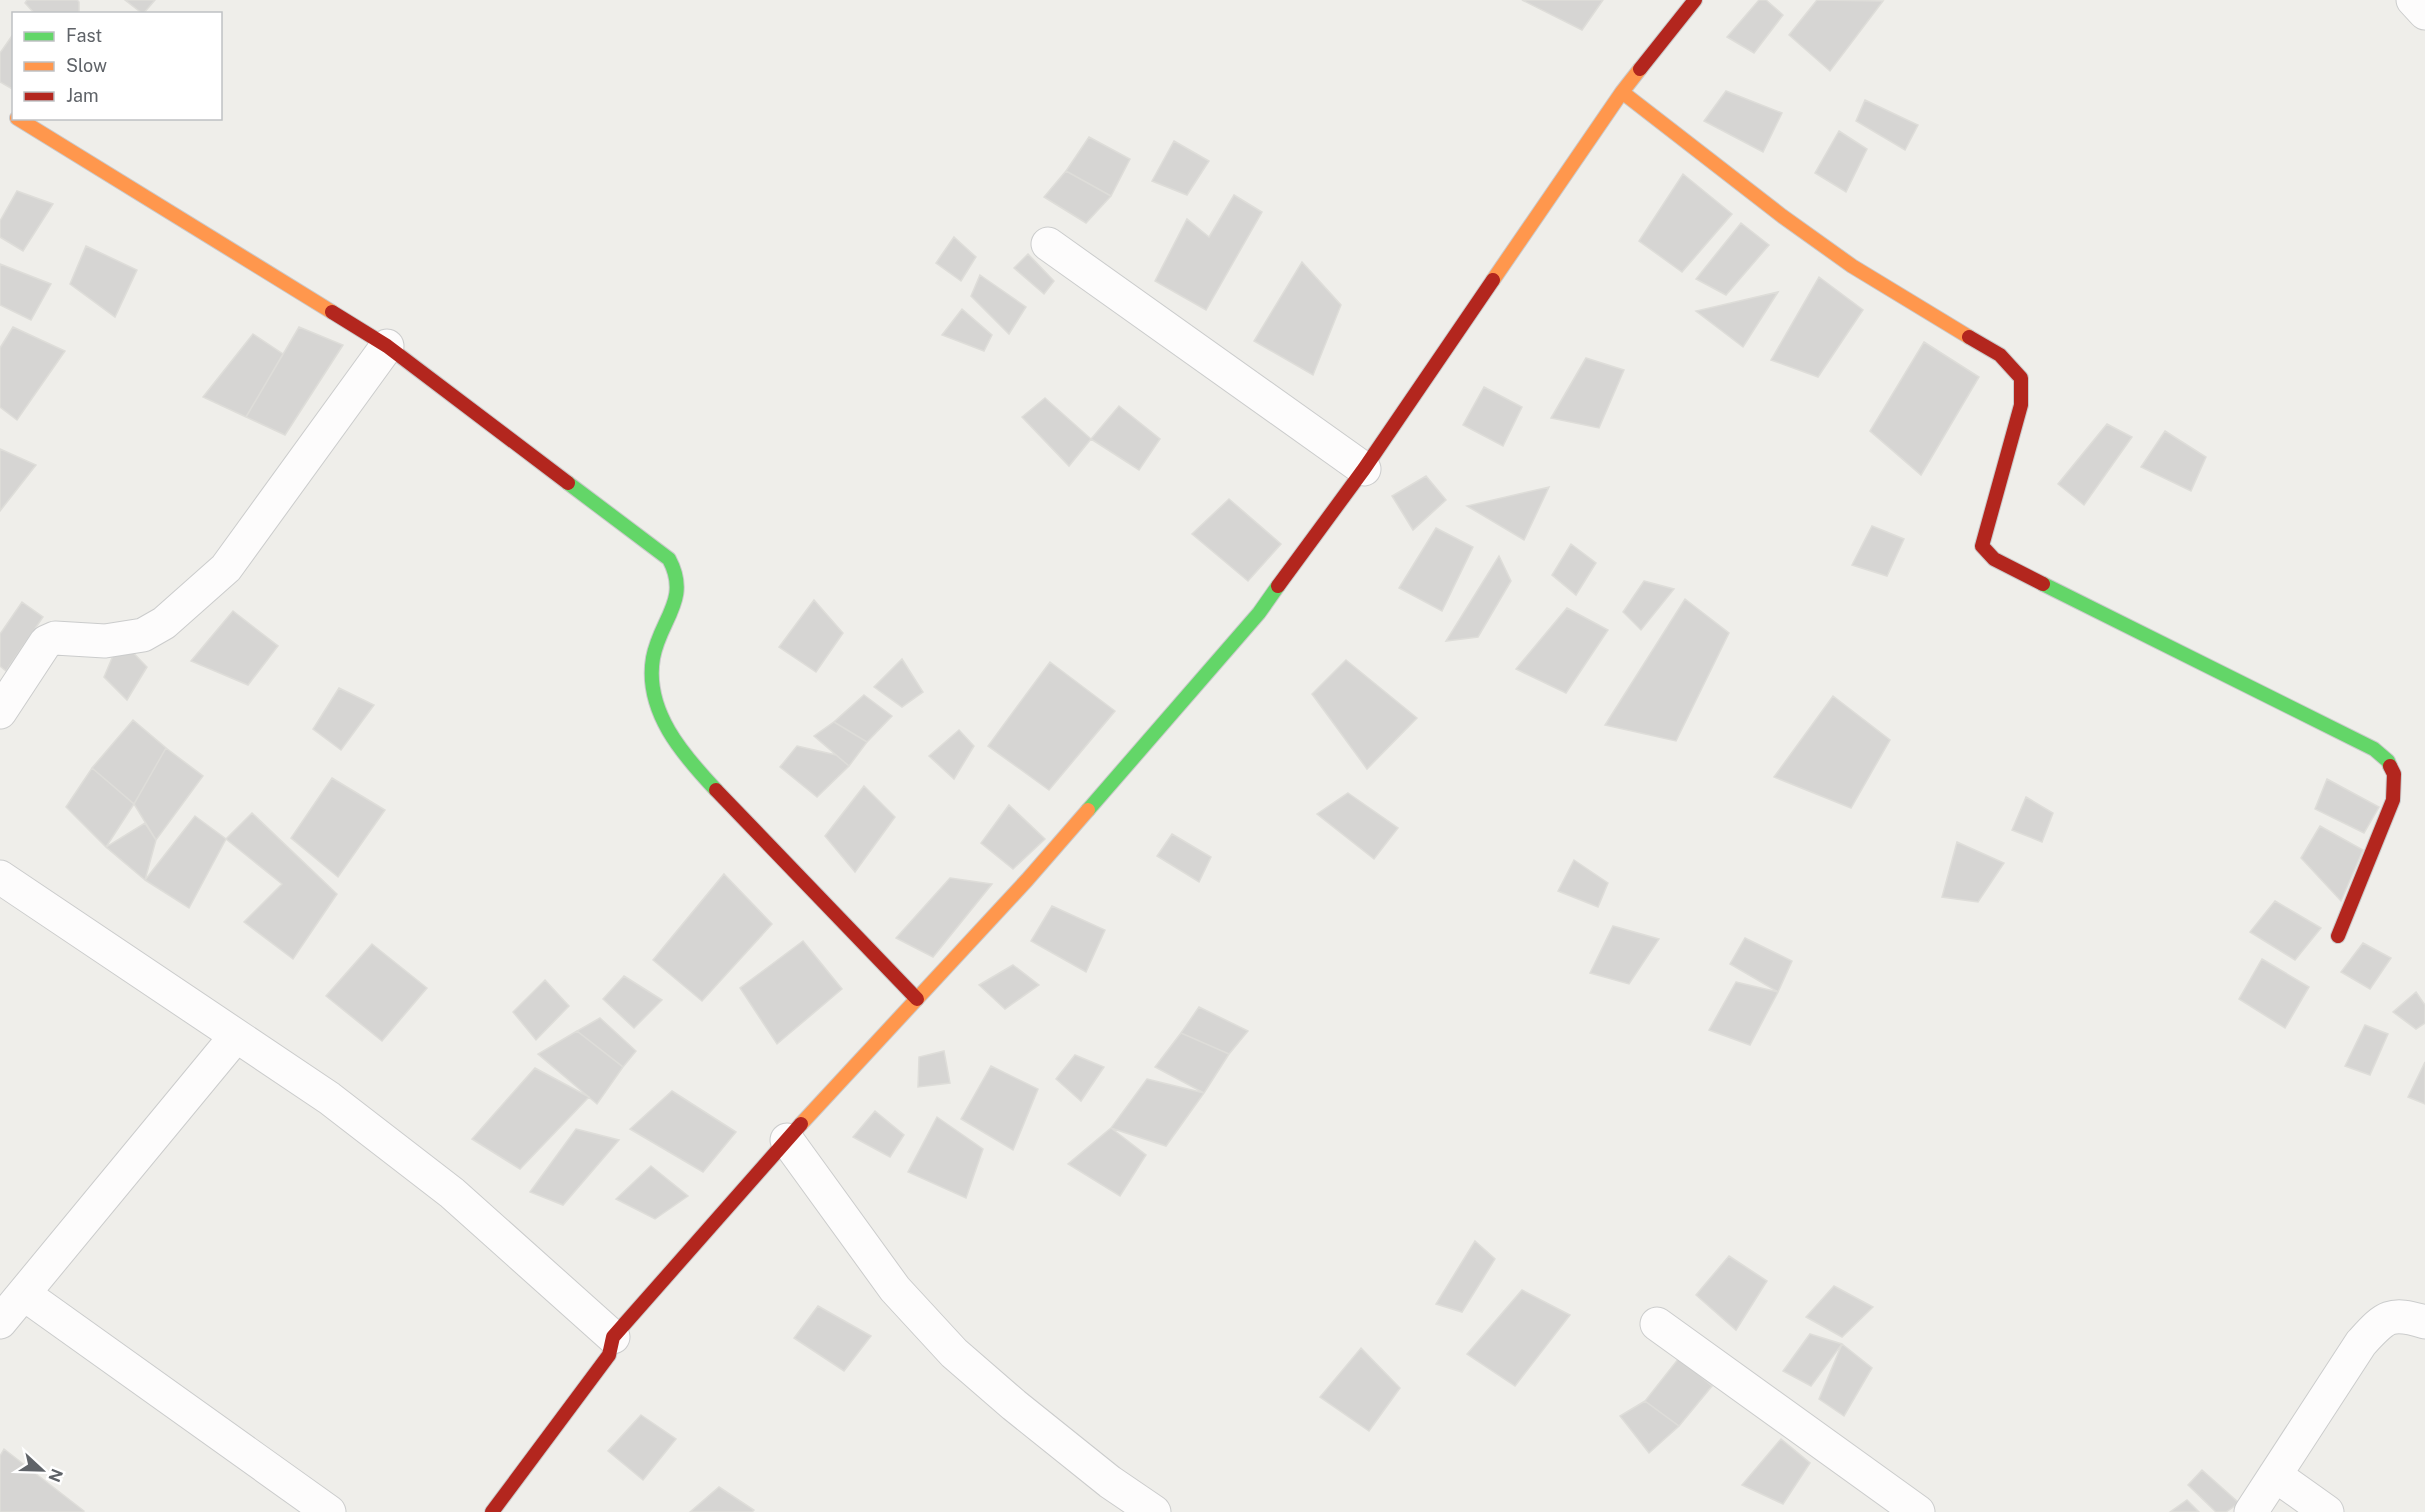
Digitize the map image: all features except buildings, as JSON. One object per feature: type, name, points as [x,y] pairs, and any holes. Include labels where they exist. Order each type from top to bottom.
[{"type":"street","points":[[492,1512],[609,1355],[613,1337],[787,1140],[1027,880],[1259,613],[1364,469],[1622,92],[1695,0]]},
{"type":"street","points":[[2413,0],[2425,13]]},
{"type":"street","points":[[1622,92],[1782,216],[1852,266],[2000,355],[2020,378],[2021,405],[1982,546],[1994,559],[2374,749],[2388,761],[2394,774],[2393,800],[2338,936]]},
{"type":"street","points":[[18,120],[387,346],[669,559],[678,572],[679,590],[655,651],[651,676],[665,728],[711,785],[762,841],[917,999]]},
{"type":"street","points":[[1048,244],[1364,469]]},
{"type":"street","points":[[0,712],[46,642],[55,638],[105,641],[143,635],[164,623],[226,568],[387,346]]},
{"type":"street","points":[[0,876],[329,1098],[452,1193],[613,1337]]},
{"type":"street","points":[[0,1322],[236,1036]]},
{"type":"street","points":[[787,1140],[895,1289],[954,1353],[1014,1405],[1110,1482],[1154,1512]]},
{"type":"street","points":[[24,1294],[329,1512]]},
{"type":"street","points":[[2251,1512],[2361,1343],[2382,1319],[2405,1316],[2425,1322]]},
{"type":"street","points":[[1657,1324],[1918,1512]]},
{"type":"street","points":[[2275,1475],[2327,1512]]},
{"type":"traffic: fast","points":[[568,483],[669,559],[677,586],[672,609],[653,658],[654,696],[660,714],[679,747],[716,790]]},
{"type":"traffic: fast","points":[[2043,584],[2374,749],[2388,761],[2390,766]]},
{"type":"traffic: fast","points":[[1088,810],[1259,613],[1278,586]]},
{"type":"traffic: slow","points":[[1493,280],[1640,69]]},
{"type":"traffic: slow","points":[[1622,92],[1782,216],[1852,266],[1969,337]]},
{"type":"traffic: slow","points":[[20,120],[332,312]]},
{"type":"traffic: slow","points":[[801,1124],[1027,880],[1088,810]]},
{"type":"traffic: jam","points":[[1640,69],[1695,0]]},
{"type":"traffic: jam","points":[[1278,586],[1364,469],[1493,280]]},
{"type":"traffic: jam","points":[[332,312],[387,346],[568,483]]},
{"type":"traffic: jam","points":[[1969,337],[2000,355],[2021,378],[2021,405],[1982,546],[1994,559],[2043,584]]},
{"type":"traffic: jam","points":[[2338,936],[2393,800],[2394,774],[2390,766]]},
{"type":"traffic: jam","points":[[716,790],[917,999]]},
{"type":"traffic: jam","points":[[492,1512],[609,1355],[613,1337],[801,1124]]}]
